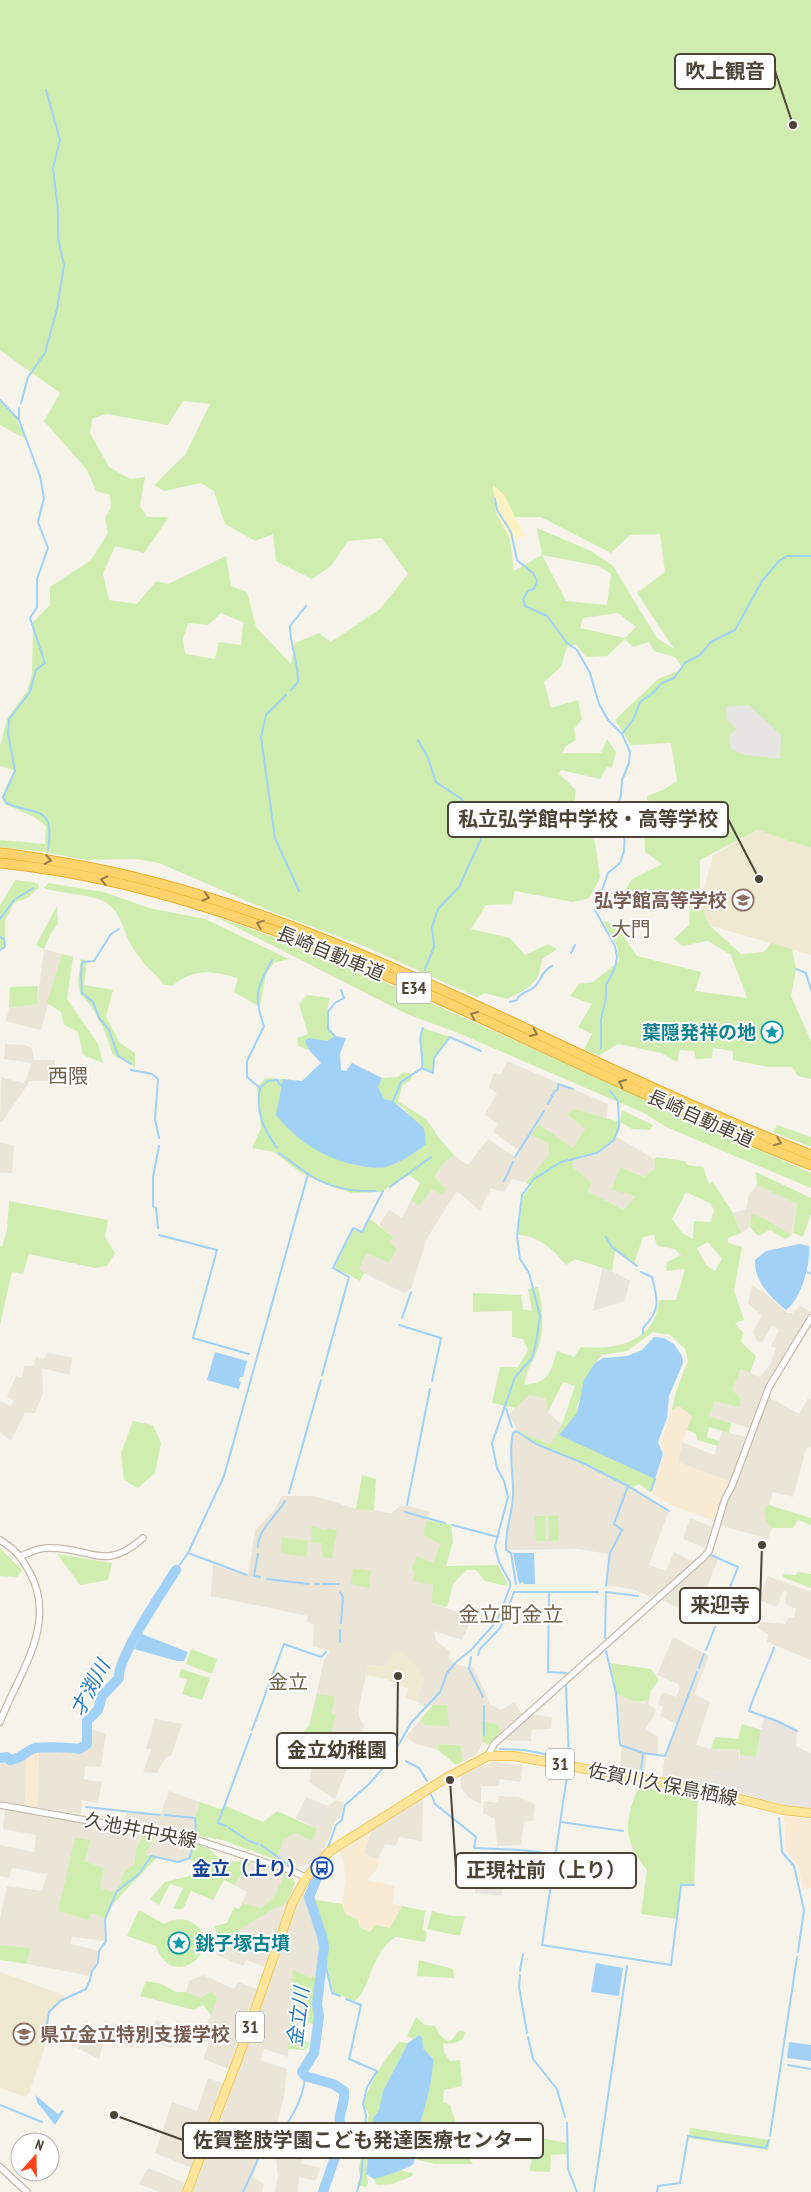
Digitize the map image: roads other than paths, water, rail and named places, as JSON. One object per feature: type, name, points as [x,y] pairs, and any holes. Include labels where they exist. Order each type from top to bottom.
[{"type":"highway","name":"長崎自動車道","points":[[0,853],[91,867],[143,879],[230,904],[291,926],[439,988],[699,1109],[811,1155]]},
{"type":"highway","name":"長崎自動車道","points":[[0,863],[86,876],[168,895],[232,914],[372,969],[652,1097],[811,1165]]},
{"type":"main road","name":"佐賀川久保鳥栖線","points":[[306,1878],[330,1851],[472,1762],[488,1756],[513,1756],[700,1789],[784,1810],[811,1814]]},
{"type":"main road","name":"31","points":[[187,2192],[240,2053],[292,1904],[306,1878]]},
{"type":"street","points":[[488,1756],[494,1744],[709,1551],[724,1499],[732,1486],[770,1387],[811,1318]]},
{"type":"street","points":[[21,1556],[37,1550],[52,1548],[112,1557],[125,1553],[143,1538]]},
{"type":"street","points":[[0,1540],[21,1556],[37,1587],[41,1615],[35,1642],[0,1722]]},
{"type":"street","name":"久池井中央線","points":[[0,1805],[197,1840],[295,1872],[306,1878]]},
{"type":"street","points":[[0,2167],[27,2192]]},
{"type":"water","points":[[335,1036],[346,1038],[340,1054],[341,1070],[346,1071],[352,1063],[382,1078],[378,1087],[384,1099],[393,1101],[424,1128],[426,1144],[397,1163],[377,1168],[360,1166],[335,1159],[303,1141],[284,1125],[276,1115],[283,1079],[302,1081],[321,1063],[309,1050],[305,1041],[309,1038],[327,1041]]},
{"type":"water","points":[[800,1244],[809,1246],[807,1271],[796,1298],[786,1310],[774,1300],[760,1282],[755,1268],[755,1260],[766,1251]]},
{"type":"water","points":[[654,1337],[664,1338],[674,1344],[682,1356],[683,1363],[669,1396],[667,1418],[658,1442],[663,1454],[655,1479],[559,1435],[577,1413],[584,1380],[595,1363],[603,1358],[627,1356],[642,1350]]},
{"type":"water","points":[[215,1352],[247,1361],[243,1377],[240,1377],[239,1389],[207,1380]]},
{"type":"water","points":[[513,1553],[534,1553],[535,1584],[524,1584],[523,1582],[519,1584]]},
{"type":"water","points":[[142,1634],[188,1652],[184,1661],[177,1661],[134,1649]]},
{"type":"water","points":[[596,1963],[623,1968],[619,1996],[591,1992]]},
{"type":"water","points":[[419,2035],[422,2037],[423,2048],[433,2059],[431,2082],[417,2138],[415,2159],[413,2164],[407,2168],[374,2179],[366,2174],[370,2134],[374,2117],[379,2110],[383,2091],[408,2043]]},
{"type":"water","points":[[789,2042],[811,2045],[811,2061],[787,2058]]},
{"type":"water","points":[[35,2095],[58,2114],[62,2110],[64,2111],[55,2125],[37,2102]]},
{"type":"waterway","points":[[21,403],[28,377],[45,353],[57,309],[64,265],[58,238],[58,211],[53,168],[60,140],[46,90]]},
{"type":"waterway","points":[[0,400],[19,420]]},
{"type":"waterway","points":[[19,408],[19,420],[40,476],[44,498],[38,522],[48,548],[37,579],[37,607],[30,618],[45,663],[36,670],[30,692],[9,719],[8,733],[15,771],[3,797],[6,803],[35,811],[46,818],[49,825],[48,850]]},
{"type":"waterway","points":[[495,499],[497,510],[511,532],[517,560],[533,573],[537,581],[534,589],[528,591],[523,599],[525,606],[547,616],[567,643],[577,650],[590,673],[599,704],[608,720],[622,734],[630,752],[629,763],[622,780],[621,795],[617,807],[619,816],[625,825],[624,851],[620,863],[608,873],[595,910],[615,946],[617,957],[615,968],[606,985],[606,998],[601,1019],[601,1049]]},
{"type":"waterway","points":[[622,734],[633,720],[640,702],[653,693],[662,683],[674,678],[685,663],[700,655],[711,642],[735,630],[762,581],[779,561],[787,556],[811,556]]},
{"type":"waterway","points":[[291,690],[298,682],[298,675],[290,626],[306,606]]},
{"type":"waterway","points":[[286,695],[266,715],[261,737],[275,838],[299,891]]},
{"type":"waterway","points":[[418,740],[428,758],[436,782],[460,798],[479,820],[481,839],[459,887],[438,909],[432,927],[434,947],[425,969]]},
{"type":"waterway","points":[[0,919],[14,900],[33,888]]},
{"type":"waterway","points":[[119,929],[111,934],[94,961],[82,962],[82,993],[93,1002],[99,1018],[109,1030],[118,1056],[131,1064]]},
{"type":"waterway","points":[[0,937],[4,939],[5,947],[0,950]]},
{"type":"waterway","points":[[571,953],[575,945]]},
{"type":"waterway","points":[[260,1088],[247,1077],[247,1061],[264,1026],[258,1007],[258,992],[272,960]]},
{"type":"waterway","points":[[510,1002],[517,1000],[518,997],[533,988],[548,968],[552,966]]},
{"type":"waterway","points":[[796,969],[806,973],[811,990]]},
{"type":"waterway","points":[[335,1036],[328,1029],[328,1012],[335,1003],[344,998],[341,990]]},
{"type":"waterway","points":[[422,1067],[421,1032],[423,1028]]},
{"type":"waterway","points":[[393,1101],[401,1082],[422,1068],[433,1073],[434,1058],[450,1037],[481,1051]]},
{"type":"waterway","points":[[131,1070],[152,1074],[158,1079],[155,1119],[159,1138]]},
{"type":"waterway","points":[[277,1148],[268,1134],[260,1113],[260,1088],[268,1081],[278,1080],[279,1084],[284,1086]]},
{"type":"waterway","points":[[548,1104],[554,1092],[558,1089],[558,1084],[573,1089]]},
{"type":"waterway","points":[[327,1850],[336,1825],[342,1820],[345,1805],[368,1785],[390,1760],[411,1723],[440,1692],[447,1673],[497,1621],[510,1587],[510,1582],[499,1562],[495,1546],[508,1497],[504,1481],[497,1468],[492,1443],[515,1377],[532,1358],[540,1316],[529,1273],[520,1259],[517,1236],[522,1195],[534,1179],[561,1162],[597,1153],[614,1140],[619,1127],[618,1101],[610,1091]]},
{"type":"waterway","points":[[515,1157],[544,1111]]},
{"type":"waterway","points":[[158,1228],[156,1208],[153,1206],[153,1177],[159,1146]]},
{"type":"waterway","points":[[176,1570],[188,1553],[224,1476],[308,1174],[279,1153]]},
{"type":"waterway","points":[[390,1187],[431,1157]]},
{"type":"waterway","points":[[504,1181],[513,1162]]},
{"type":"waterway","points":[[308,1174],[332,1186],[358,1191],[376,1191]]},
{"type":"waterway","points":[[322,1375],[349,1277],[333,1268],[353,1228],[362,1232],[383,1191]]},
{"type":"waterway","points":[[159,1235],[217,1250],[193,1338],[249,1354]]},
{"type":"waterway","points":[[606,1237],[612,1247],[637,1266]]},
{"type":"waterway","points":[[641,1272],[652,1277],[657,1299],[655,1310],[643,1328],[643,1334]]},
{"type":"waterway","points":[[402,1318],[411,1292]]},
{"type":"waterway","points":[[399,1325],[441,1338],[432,1381]]},
{"type":"waterway","points":[[289,1493],[321,1380]]},
{"type":"waterway","points":[[407,1505],[430,1389]]},
{"type":"waterway","points":[[506,1409],[512,1427]]},
{"type":"waterway","points":[[516,1584],[511,1553],[506,1550],[513,1496],[511,1449],[513,1433],[516,1431],[536,1444],[585,1464],[628,1486]]},
{"type":"waterway","points":[[651,1490],[655,1479]]},
{"type":"waterway","points":[[606,1586],[610,1553],[622,1530],[614,1524],[628,1486],[669,1511]]},
{"type":"waterway","points":[[258,1547],[261,1535],[285,1501]]},
{"type":"waterway","points":[[405,1512],[445,1523]]},
{"type":"waterway","points":[[452,1525],[498,1537]]},
{"type":"waterway","points":[[188,1553],[247,1575]]},
{"type":"waterway","points":[[258,1554],[254,1576],[260,1577]]},
{"type":"waterway","points":[[711,1555],[738,1567],[716,1623]]},
{"type":"waterway","name":"才渕川","points":[[0,1758],[14,1759],[35,1748],[79,1749],[87,1744],[87,1721],[98,1710],[102,1696],[119,1678],[120,1668],[125,1656],[176,1570]]},
{"type":"waterway","points":[[267,1579],[309,1584]]},
{"type":"waterway","points":[[323,1584],[339,1584]]},
{"type":"waterway","points":[[340,1592],[343,1597],[341,1623]]},
{"type":"waterway","points":[[478,1655],[480,1649],[501,1627],[514,1592],[598,1592]]},
{"type":"waterway","points":[[549,1592],[548,1672],[566,1673]]},
{"type":"waterway","points":[[605,1638],[606,1592],[638,1596]]},
{"type":"waterway","points":[[706,1650],[715,1627]]},
{"type":"waterway","points":[[340,1630],[340,1642]]},
{"type":"waterway","points":[[252,1730],[284,1644],[321,1657],[326,1652]]},
{"type":"waterway","points":[[774,1648],[749,1711],[777,1721],[797,1731]]},
{"type":"waterway","points":[[606,1651],[616,1693],[620,1745],[643,1753]]},
{"type":"waterway","points":[[699,1668],[704,1654]]},
{"type":"waterway","points":[[471,1657],[469,1669],[483,1697]]},
{"type":"waterway","points":[[641,1771],[643,1753],[665,1756],[697,1672]]},
{"type":"waterway","points":[[500,1749],[524,1750],[569,1759],[566,1686]]},
{"type":"waterway","points":[[484,1706],[484,1735]]},
{"type":"waterway","points":[[226,1826],[218,1823],[251,1734]]},
{"type":"waterway","points":[[406,1761],[419,1768],[427,1781]]},
{"type":"waterway","points":[[567,1776],[542,1945],[671,1965],[681,1885],[694,1885]]},
{"type":"waterway","points":[[431,1794],[435,1804],[476,1837],[474,1848],[556,1854]]},
{"type":"waterway","points":[[86,1807],[160,1815]]},
{"type":"waterway","points":[[165,1815],[195,1818],[196,1835]]},
{"type":"waterway","points":[[779,1818],[782,1852],[794,1866],[804,1910],[798,1952]]},
{"type":"waterway","points":[[561,1822],[623,1831]]},
{"type":"waterway","points":[[229,1828],[249,1841],[258,1844]]},
{"type":"waterway","points":[[47,2024],[49,2012],[60,2001],[86,1989],[92,1971],[98,1963],[99,1951],[106,1941],[105,1919],[117,1891],[139,1874],[151,1856],[178,1862],[190,1858],[193,1843]]},
{"type":"waterway","points":[[261,1845],[289,1865]]},
{"type":"waterway","points":[[318,1875],[321,1866]]},
{"type":"waterway","name":"金立川","points":[[318,1875],[309,1897],[324,1947],[317,2004],[319,2017],[314,2053],[302,2072],[305,2076],[333,2084],[344,2091],[340,2116],[343,2134],[323,2192]]},
{"type":"waterway","points":[[323,1953],[332,1993],[340,1996]]},
{"type":"waterway","points":[[520,1971],[523,1954]]},
{"type":"waterway","points":[[770,2136],[797,1957]]},
{"type":"waterway","points":[[594,2192],[627,1966]]},
{"type":"waterway","points":[[520,1975],[519,1987],[527,2033]]},
{"type":"waterway","points":[[346,1999],[361,2005],[349,2059],[377,2071],[367,2087],[363,2104],[366,2115],[361,2178],[357,2192]]},
{"type":"waterway","points":[[528,2037],[533,2059],[557,2089],[565,2117]]},
{"type":"waterway","points":[[788,2065],[811,2069]]},
{"type":"waterway","points":[[243,2192],[259,2157],[262,2143],[272,2139],[279,2133],[295,2110],[302,2093],[305,2076]]},
{"type":"waterway","points":[[0,2105],[42,2122]]},
{"type":"waterway","points":[[567,2123],[568,2169],[577,2192]]},
{"type":"waterway","points":[[657,2192],[658,2186],[680,2183],[688,2136],[766,2148],[769,2140]]},
{"type":"place","name":"吹上観音","points":[[793,125]]},
{"type":"place","name":"私立弘学館中学校・高等学校","points":[[759,879]]},
{"type":"place","name":"弘学館高等学校","points":[[743,900]]},
{"type":"place","name":"葉隠発祥の地","points":[[772,1032]]},
{"type":"place","name":"来迎寺","points":[[762,1545]]},
{"type":"place","name":"金立幼稚園","points":[[398,1676]]},
{"type":"place","name":"正現社前（上り）","points":[[450,1780]]},
{"type":"place","name":"金立（上り）","points":[[322,1868]]},
{"type":"place","name":"銚子塚古墳","points":[[179,1943]]},
{"type":"place","name":"県立金立特別支援学校","points":[[24,2034]]},
{"type":"place","name":"佐賀整肢学園こども発達医療センター","points":[[114,2115]]},
{"type":"district","name":"大門","points":[[631,929]]},
{"type":"district","name":"西隈","points":[[68,1076]]},
{"type":"district","name":"金立町金立","points":[[511,1615]]},
{"type":"district","name":"金立","points":[[288,1682]]}]
